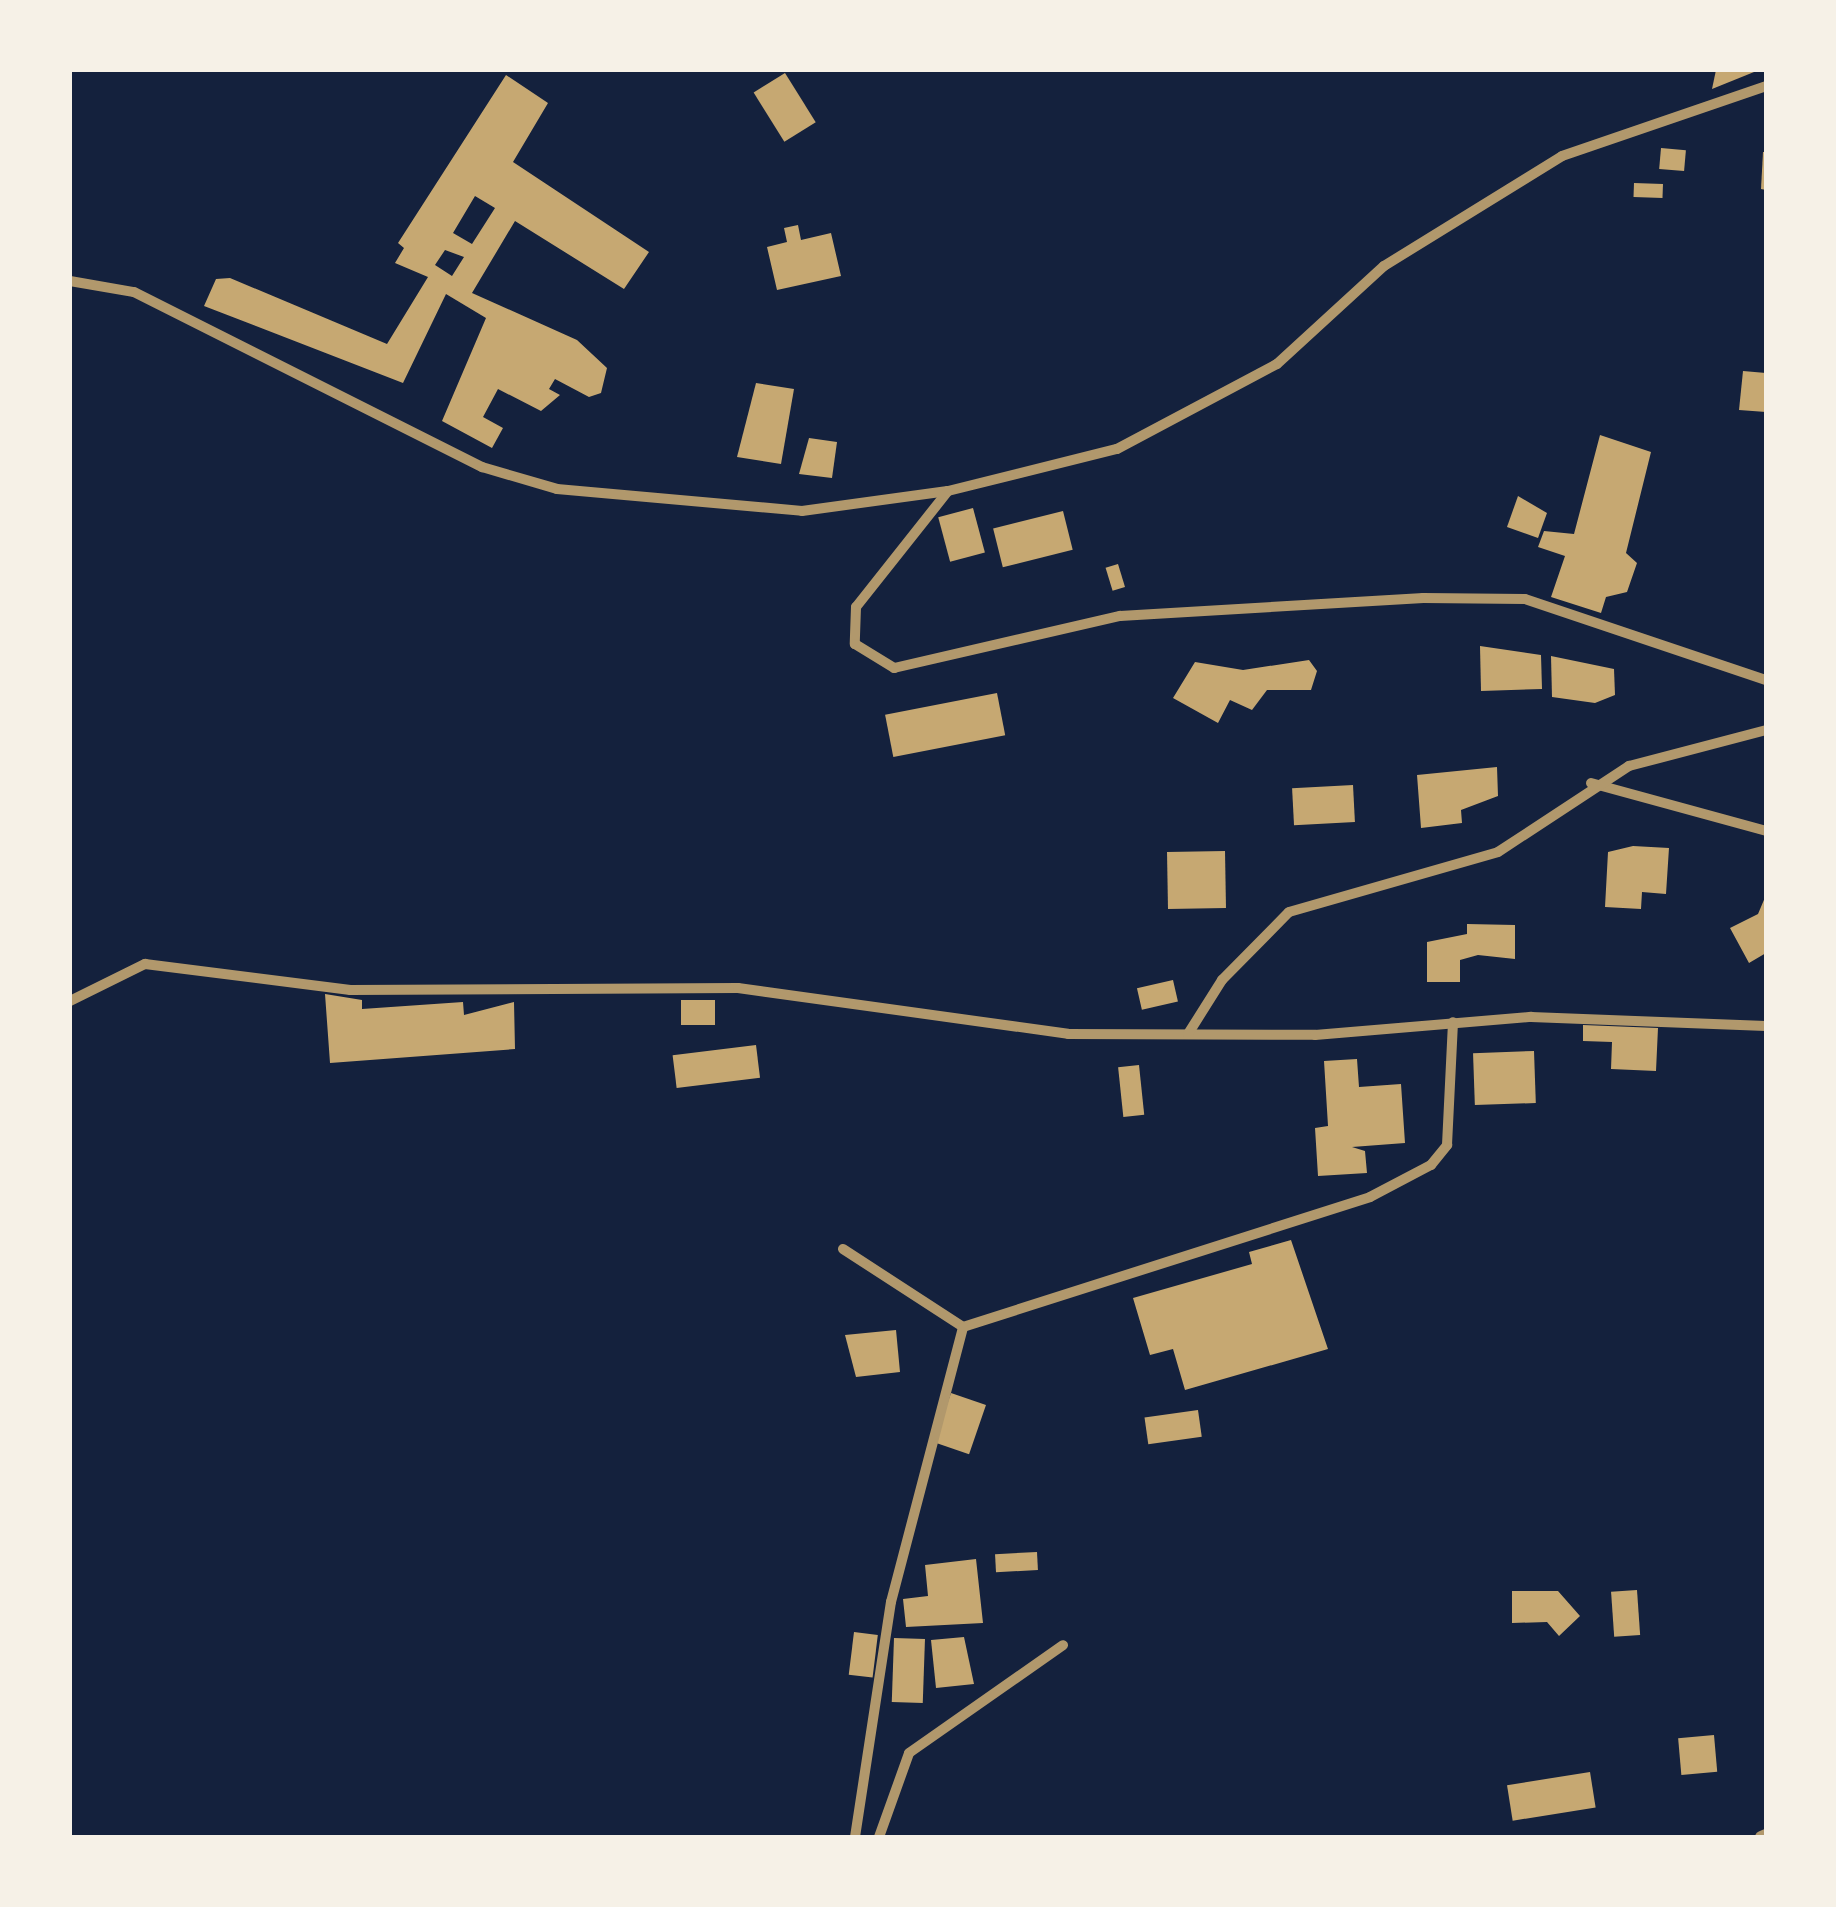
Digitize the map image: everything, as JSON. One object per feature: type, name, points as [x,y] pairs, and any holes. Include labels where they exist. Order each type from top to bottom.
[{"type":"street","points":[[70,281],[134,292],[482,467],[557,489],[802,511],[948,492],[1118,449],[1202,411],[1276,364],[1384,266],[1562,156],[1766,86]]},
{"type":"street","points":[[948,492],[856,607],[855,644],[894,668],[1120,616],[1423,598],[1525,599],[1766,680]]},
{"type":"street","points":[[1188,1034],[1222,980],[1289,912],[1498,852],[1591,783],[1766,730]]},
{"type":"street","points":[[1591,783],[1766,831]]},
{"type":"street","points":[[70,1001],[144,964],[350,990],[738,988],[941,1022],[1188,1034],[1453,1022],[1766,1026]]},
{"type":"street","points":[[964,1327],[1370,1197],[1431,1166],[1455,1121],[1453,1022]]},
{"type":"street","points":[[843,1249],[964,1327]]},
{"type":"street","points":[[855,1837],[890,1602],[964,1327]]},
{"type":"street","points":[[879,1837],[909,1753],[1063,1645]]},
{"type":"building","points":[[1716,70],[1759,70],[1712,89]]},
{"type":"building","points":[[785,73],[816,122],[784,142],[754,93]]},
{"type":"building","points":[[506,75],[548,103],[513,162],[649,252],[624,289],[515,221],[472,293],[577,340],[607,368],[601,393],[589,397],[555,379],[549,389],[560,395],[541,411],[498,389],[483,417],[503,428],[492,448],[442,421],[486,318],[446,294],[403,383],[204,306],[216,279],[230,278],[387,344],[428,277],[395,263],[404,248],[398,243]],"holes":[[[475,196],[495,208],[472,244],[453,233]],[[445,250],[464,257],[452,276],[435,265]]]},
{"type":"building","points":[[1661,148],[1686,150],[1684,171],[1659,169]]},
{"type":"building","points":[[1766,152],[1766,190],[1761,189]]},
{"type":"building","points":[[1634,183],[1663,184],[1662,198],[1634,197]]},
{"type":"building","points":[[798,225],[801,240],[831,233],[841,276],[777,290],[767,247],[787,242],[784,228]]},
{"type":"building","points":[[1743,371],[1766,373],[1766,412],[1739,410]]},
{"type":"building","points":[[756,383],[794,389],[781,464],[737,457]]},
{"type":"building","points":[[1600,435],[1651,452],[1626,553],[1637,563],[1627,592],[1606,597],[1601,613],[1551,597],[1565,556],[1538,547],[1544,531],[1574,534]]},
{"type":"building","points":[[809,438],[837,442],[832,478],[799,474]]},
{"type":"building","points":[[1518,496],[1547,513],[1538,538],[1507,527]]},
{"type":"building","points":[[973,508],[985,552],[950,562],[938,517]]},
{"type":"building","points":[[1063,511],[1073,550],[1003,567],[993,528]]},
{"type":"building","points":[[1118,564],[1125,587],[1113,591],[1106,568]]},
{"type":"building","points":[[1480,646],[1541,655],[1542,689],[1481,691]]},
{"type":"building","points":[[1551,656],[1614,669],[1615,695],[1595,703],[1552,697]]},
{"type":"building","points":[[1309,660],[1317,671],[1311,690],[1267,690],[1252,710],[1230,700],[1218,723],[1173,698],[1195,662],[1243,670]]},
{"type":"building","points":[[997,693],[1005,735],[893,757],[885,715]]},
{"type":"building","points":[[1497,767],[1498,796],[1461,810],[1462,823],[1421,828],[1417,775]]},
{"type":"building","points":[[1353,785],[1355,822],[1294,825],[1292,788]]},
{"type":"building","points":[[1633,846],[1669,848],[1666,894],[1642,892],[1641,909],[1605,907],[1608,852]]},
{"type":"building","points":[[1225,851],[1226,908],[1168,909],[1167,852]]},
{"type":"building","points":[[1766,895],[1766,953],[1749,963],[1730,928],[1758,914]]},
{"type":"building","points":[[1467,924],[1515,925],[1515,959],[1478,955],[1460,960],[1460,982],[1427,982],[1427,942],[1467,934]]},
{"type":"building","points":[[1173,980],[1178,1001],[1142,1010],[1137,988]]},
{"type":"building","points":[[325,994],[362,1000],[362,1009],[463,1002],[464,1015],[514,1002],[515,1049],[330,1063]]},
{"type":"building","points":[[681,1000],[715,1000],[715,1025],[681,1025]]},
{"type":"building","points":[[1583,1025],[1658,1028],[1656,1071],[1611,1069],[1612,1042],[1583,1041]]},
{"type":"building","points":[[756,1045],[760,1078],[677,1088],[673,1055]]},
{"type":"building","points":[[1534,1051],[1536,1103],[1475,1105],[1473,1053]]},
{"type":"building","points":[[1357,1059],[1359,1087],[1401,1084],[1405,1143],[1352,1147],[1365,1151],[1367,1173],[1318,1176],[1315,1128],[1328,1126],[1324,1061]]},
{"type":"building","points":[[1139,1065],[1144,1115],[1123,1117],[1118,1067]]},
{"type":"building","points":[[1291,1240],[1328,1349],[1185,1390],[1173,1349],[1150,1355],[1133,1298],[1252,1264],[1249,1252]]},
{"type":"building","points":[[896,1330],[900,1372],[856,1377],[845,1335]]},
{"type":"building","points":[[951,1393],[986,1405],[969,1454],[934,1442]]},
{"type":"building","points":[[1198,1410],[1202,1437],[1148,1444],[1145,1418]]},
{"type":"building","points":[[1037,1552],[1038,1570],[996,1572],[995,1554]]},
{"type":"building","points":[[976,1559],[983,1623],[906,1627],[903,1599],[928,1596],[925,1565]]},
{"type":"building","points":[[1637,1590],[1640,1635],[1614,1637],[1611,1592]]},
{"type":"building","points":[[1512,1591],[1558,1591],[1580,1616],[1559,1636],[1547,1622],[1512,1623]]},
{"type":"building","points":[[854,1632],[878,1635],[873,1678],[849,1675]]},
{"type":"building","points":[[964,1637],[974,1684],[936,1688],[931,1640]]},
{"type":"building","points":[[894,1638],[925,1639],[923,1703],[892,1702]]},
{"type":"building","points":[[1714,1735],[1717,1772],[1681,1775],[1678,1738]]},
{"type":"building","points":[[1590,1772],[1596,1808],[1513,1821],[1507,1785]]}]
